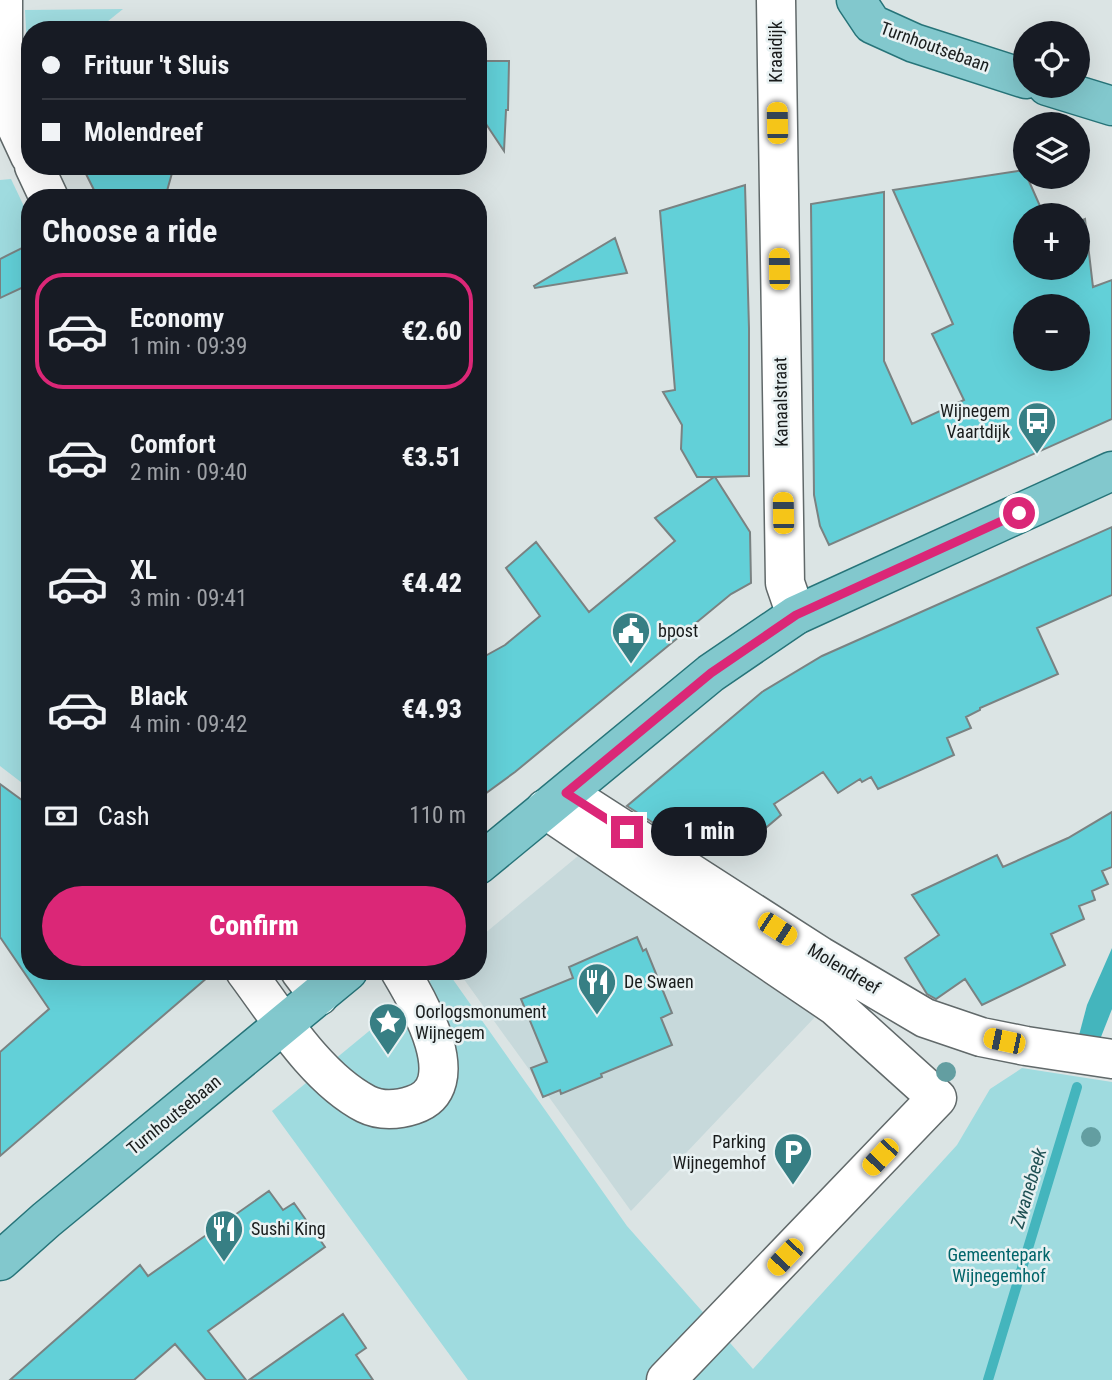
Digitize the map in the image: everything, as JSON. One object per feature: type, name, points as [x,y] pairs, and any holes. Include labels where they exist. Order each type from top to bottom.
[{"type":"main road","name":"Turnhoutsebaan","points":[[856,0],[872,24],[903,39],[1013,75]]},
{"type":"main road","points":[[1086,98],[1112,106]]},
{"type":"main road","points":[[487,858],[711,673],[796,615],[1112,471]]},
{"type":"main road","name":"Turnhoutsebaan","points":[[0,1261],[284,1024],[309,983]]},
{"type":"street","points":[[3,0],[3,98],[21,137]]},
{"type":"street","name":"Kraaidijk","points":[[776,0],[777,188]]},
{"type":"street","name":"Kanaalstraat","points":[[777,188],[785,583],[796,615]]},
{"type":"street","points":[[556,801],[835,1006],[937,1098],[666,1380]]},
{"type":"street","name":"Molendreef","points":[[556,801],[925,1018],[974,1035],[1112,1059]]},
{"type":"street","points":[[252,980],[327,1076],[367,1104],[381,1109],[401,1108],[421,1102],[438,1080],[438,1058],[426,1020],[405,980]]},
{"type":"street","points":[[870,1038],[902,1004]]},
{"type":"shaded area","points":[[578,856],[815,1017],[631,1211],[464,980],[487,980],[487,932]]},
{"type":"shaded area","points":[[1112,948],[1112,1009],[1099,1042],[1078,1039],[1087,1005]]},
{"type":"green space","points":[[123,9],[108,21],[26,21],[25,10]]},
{"type":"green space","points":[[11,179],[21,200],[21,782],[0,766],[0,180]]},
{"type":"green space","name":"Gemeentepark Wijnegemhof","points":[[431,980],[453,980],[627,1226],[753,1369],[957,1145],[990,1089],[1022,1068],[1112,1082],[1112,1380],[468,1380],[272,1111]]},
{"type":"building","points":[[487,61],[509,61],[504,151],[487,126]]},
{"type":"building","points":[[1013,172],[1013,189],[1032,189],[1039,203],[1013,203],[1013,280],[1090,280],[1090,262],[1093,287],[1112,280],[1112,419],[829,545],[820,526],[814,495],[811,204],[884,192],[884,361],[912,424],[964,400],[932,334],[953,324],[893,190]]},
{"type":"building","points":[[86,175],[171,175],[168,189],[94,189]]},
{"type":"building","points":[[745,185],[749,476],[715,477],[750,532],[751,583],[731,594],[487,792],[487,655],[505,645],[540,616],[506,568],[536,542],[589,612],[675,541],[655,518],[714,477],[697,477],[681,449],[682,425],[663,392],[675,390],[660,211]]},
{"type":"building","points":[[615,238],[627,273],[535,288],[534,286]]},
{"type":"building","points":[[21,248],[21,288],[0,298],[0,259]]},
{"type":"building","points":[[1112,527],[1112,595],[1037,628],[1058,674],[980,708],[966,717],[971,728],[947,738],[954,755],[878,789],[871,777],[862,782],[860,779],[838,793],[823,772],[774,804],[781,815],[741,849],[733,840],[730,843],[717,833],[702,854],[627,806],[762,692],[822,656]]},
{"type":"building","points":[[0,784],[21,799],[21,968],[0,937]]},
{"type":"building","points":[[1112,812],[1112,867],[1102,871],[1108,884],[1092,891],[1095,900],[1079,906],[1084,919],[1051,934],[1065,965],[982,1005],[965,979],[936,999],[927,994],[905,958],[939,935],[912,895],[997,855],[1003,867],[1068,838]]},
{"type":"building","name":"De Swaen","points":[[637,937],[643,951],[646,949],[672,1013],[661,1018],[672,1045],[601,1074],[602,1077],[561,1094],[560,1090],[543,1097],[531,1068],[547,1062],[521,999],[573,978],[569,967]]},
{"type":"building","points":[[29,980],[205,980],[0,1156],[0,1052],[49,1009]]},
{"type":"building","points":[[269,1191],[283,1210],[294,1203],[325,1247],[208,1331],[246,1380],[206,1380],[175,1344],[134,1380],[10,1380],[140,1265],[148,1276]]},
{"type":"building","points":[[343,1314],[366,1348],[356,1355],[373,1380],[249,1380]]},
{"type":"waterway","name":"Zwanebeek","points":[[988,1380],[1077,1087]]},
{"type":"place","name":"Wijnegem Vaartdijk","points":[[1037,455]]},
{"type":"place","name":"bpost","points":[[631,665]]},
{"type":"place","name":"De Swaen","points":[[597,1016]]},
{"type":"place","name":"Oorlogsmonument Wijnegem","points":[[388,1056]]},
{"type":"place","name":"Parking Wijnegemhof","points":[[793,1186]]},
{"type":"place","name":"Sushi King","points":[[224,1263]]},
{"type":"route","points":[[627,832],[566,793],[711,673],[796,615],[1019,513]]}]
